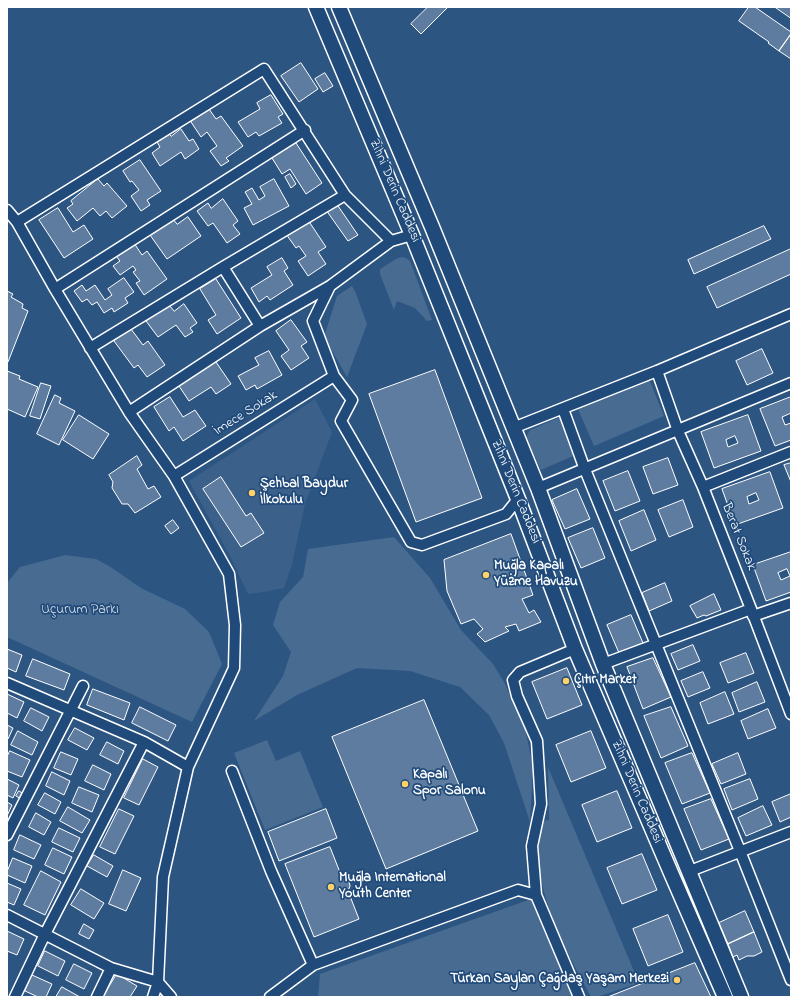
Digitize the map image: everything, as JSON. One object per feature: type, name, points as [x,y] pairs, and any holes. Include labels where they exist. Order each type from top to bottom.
[{"type":"main road","name":"Zihni Derin Caddesi","points":[[316,7],[412,235],[518,499],[575,649],[670,873],[725,997]]},
{"type":"main road","name":"Zihni Derin Caddesi","points":[[339,7],[432,227],[538,488],[603,664],[741,997]]},
{"type":"main road","points":[[412,235],[432,227]]},
{"type":"main road","points":[[493,437],[513,428]]},
{"type":"main road","points":[[518,499],[538,488]]},
{"type":"street","points":[[17,222],[264,69],[305,130],[345,195],[391,241]]},
{"type":"street","points":[[55,289],[305,130]]},
{"type":"street","points":[[90,348],[345,195]]},
{"type":"street","points":[[7,210],[17,222],[55,289],[129,412],[174,476],[229,574],[235,625],[234,668],[188,767],[163,878],[158,982],[153,997]]},
{"type":"street","points":[[129,412],[260,326],[330,286],[391,241],[412,235]]},
{"type":"street","points":[[223,267],[260,326]]},
{"type":"street","points":[[330,286],[313,321],[334,376],[352,400],[342,421],[411,542],[422,545],[506,514],[518,499]]},
{"type":"street","points":[[513,428],[657,371],[791,314]]},
{"type":"street","name":"Berat Sokak","points":[[657,371],[678,430],[703,488],[791,714]]},
{"type":"street","name":"İmece Sokak","points":[[174,476],[334,376]]},
{"type":"street","points":[[538,488],[791,383]]},
{"type":"street","points":[[563,409],[584,468],[791,980]]},
{"type":"street","points":[[703,488],[791,452]]},
{"type":"street","points":[[603,664],[656,644],[752,612],[791,603]]},
{"type":"street","points":[[575,649],[520,672],[513,680],[517,696],[537,741],[540,804],[532,846],[536,895],[579,997]]},
{"type":"street","points":[[7,683],[144,742],[188,767]]},
{"type":"street","points":[[7,835],[82,686]]},
{"type":"street","points":[[15,997],[45,934],[144,742]]},
{"type":"street","points":[[232,771],[271,871],[313,965]]},
{"type":"street","points":[[690,871],[791,832]]},
{"type":"street","points":[[270,997],[313,965],[518,890],[536,895]]},
{"type":"street","points":[[7,915],[111,968],[158,982],[171,997]]},
{"type":"street","points":[[97,997],[111,968]]},
{"type":"shaded area","name":"Şehbal Baydur İlkokulu","points":[[315,399],[332,432],[305,504],[292,564],[284,588],[248,594],[231,558],[189,481]]},
{"type":"green space","points":[[401,257],[410,261],[432,320],[427,321],[415,308],[397,301],[394,310],[380,274],[380,269]]},
{"type":"green space","points":[[352,286],[367,324],[347,377],[324,337],[337,296]]},
{"type":"green space","points":[[649,379],[664,416],[594,446],[578,409]]},
{"type":"green space","points":[[560,417],[573,456],[541,470],[526,437],[530,430]]},
{"type":"green space","points":[[394,537],[430,578],[461,630],[493,664],[504,682],[525,729],[533,766],[530,822],[504,743],[489,715],[460,687],[410,671],[357,668],[297,695],[254,721],[283,676],[291,652],[273,625],[280,602],[303,577],[308,549]]},
{"type":"green space","name":"Uçurum Parkı","points":[[65,555],[96,559],[141,588],[185,609],[209,632],[222,664],[192,722],[7,637],[7,583],[20,567]]},
{"type":"green space","points":[[267,740],[276,761],[300,751],[323,807],[265,830],[234,753]]},
{"type":"green space","points":[[548,767],[639,983],[597,997],[591,997],[559,934],[550,913],[539,868],[538,845],[540,821],[549,820]]},
{"type":"green space","points":[[531,899],[572,997],[318,997],[320,974]]},
{"type":"building","points":[[428,7],[448,7],[421,34],[411,24]]},
{"type":"building","points":[[749,7],[755,7],[791,32],[779,51],[739,21]]},
{"type":"building","points":[[775,7],[791,7],[791,18]]},
{"type":"building","points":[[791,34],[791,59],[779,51]]},
{"type":"building","points":[[301,63],[318,89],[299,102],[281,76]]},
{"type":"building","points":[[325,73],[333,86],[323,92],[315,79]]},
{"type":"building","points":[[271,95],[283,114],[278,117],[282,123],[259,136],[256,132],[248,137],[238,122],[260,109],[257,103]]},
{"type":"building","points":[[209,109],[216,119],[221,116],[243,146],[226,158],[229,161],[221,166],[210,151],[217,146],[207,132],[201,137],[191,122]]},
{"type":"building","points":[[181,129],[189,141],[193,139],[199,149],[185,159],[181,152],[160,166],[152,153],[160,147],[157,142],[169,134],[171,136]]},
{"type":"building","points":[[296,143],[322,183],[306,194],[290,169],[282,174],[272,158]]},
{"type":"building","points":[[140,160],[161,191],[147,200],[150,205],[141,211],[131,196],[139,190],[132,181],[130,182],[123,171]]},
{"type":"building","points":[[290,174],[296,184],[291,188],[285,177]]},
{"type":"building","points":[[98,179],[104,186],[107,183],[127,206],[112,218],[106,211],[100,216],[93,208],[77,221],[67,208],[73,204],[71,201]]},
{"type":"building","points":[[274,179],[289,206],[253,225],[244,208],[252,204],[245,192],[252,188],[259,200],[265,196],[260,187]]},
{"type":"building","points":[[223,199],[238,221],[233,225],[240,234],[227,243],[213,223],[208,226],[197,211],[208,203],[211,208]]},
{"type":"building","points":[[336,203],[358,235],[348,241],[326,210]]},
{"type":"building","points":[[58,208],[73,232],[84,225],[93,239],[64,258],[39,220]]},
{"type":"building","points":[[188,217],[201,236],[167,259],[150,235],[173,219],[177,224]]},
{"type":"building","points":[[308,220],[326,247],[318,252],[326,264],[308,276],[298,261],[306,256],[299,246],[296,248],[286,234]]},
{"type":"building","points":[[764,226],[771,239],[694,274],[688,260]]},
{"type":"building","points":[[134,243],[142,255],[147,251],[167,279],[144,295],[136,283],[140,281],[133,272],[136,270],[133,266],[120,275],[113,266],[120,261],[116,256]]},
{"type":"building","points":[[791,249],[791,274],[717,308],[707,287]]},
{"type":"building","points":[[282,258],[288,268],[284,271],[293,285],[270,300],[267,296],[259,302],[251,288],[272,275],[267,267]]},
{"type":"building","points":[[124,278],[134,292],[125,298],[128,303],[114,312],[112,308],[104,313],[97,302],[92,305],[87,299],[82,302],[74,291],[82,285],[86,291],[95,285],[105,300],[112,295],[108,289]]},
{"type":"building","points":[[216,279],[241,318],[217,334],[208,320],[216,315],[200,289]]},
{"type":"building","points":[[7,291],[13,294],[11,297],[23,304],[22,308],[28,311],[8,362],[7,361]]},
{"type":"building","points":[[184,304],[197,323],[190,328],[193,332],[185,337],[176,325],[158,337],[146,321],[169,305],[174,311]]},
{"type":"building","points":[[291,320],[307,342],[301,346],[309,358],[291,370],[281,356],[289,350],[276,331]]},
{"type":"building","points":[[131,329],[143,345],[148,341],[165,365],[147,377],[138,365],[134,368],[114,341]]},
{"type":"building","points":[[762,349],[773,373],[747,385],[736,361]]},
{"type":"building","points":[[269,351],[282,375],[257,389],[255,385],[246,390],[238,376],[259,365],[255,358]]},
{"type":"building","points":[[216,362],[231,384],[216,394],[211,387],[189,401],[179,386]]},
{"type":"building","points":[[435,370],[482,498],[416,522],[369,394]]},
{"type":"building","points":[[7,371],[20,376],[19,379],[38,387],[25,417],[7,409]]},
{"type":"building","points":[[41,383],[51,386],[40,419],[30,416]]},
{"type":"building","points":[[55,395],[61,398],[59,403],[75,411],[59,445],[37,434]]},
{"type":"building","points":[[170,397],[183,417],[195,410],[206,426],[183,441],[174,427],[169,431],[154,407]]},
{"type":"building","points":[[791,397],[791,413],[782,417],[785,425],[791,423],[791,440],[775,446],[760,409]]},
{"type":"building","points":[[79,415],[109,434],[93,459],[63,440]]},
{"type":"building","points":[[748,415],[761,451],[714,468],[701,432]],"holes":[[[735,436],[738,443],[728,447],[726,440]]]},
{"type":"building","points":[[137,456],[142,465],[137,469],[148,489],[154,486],[161,497],[135,513],[128,504],[122,504],[112,488],[113,482],[109,475]]},
{"type":"building","points":[[668,458],[678,485],[653,494],[643,467]]},
{"type":"building","points":[[791,463],[791,482],[784,465]]},
{"type":"building","points":[[628,471],[640,501],[615,511],[603,481]]},
{"type":"building","points":[[770,472],[783,508],[735,525],[722,489]],"holes":[[[756,493],[759,500],[749,504],[747,497]]]},
{"type":"building","points":[[221,477],[246,516],[251,513],[264,533],[241,547],[203,489]]},
{"type":"building","points":[[577,489],[590,519],[565,529],[552,500]]},
{"type":"building","points":[[683,500],[693,527],[669,537],[658,510]]},
{"type":"building","points":[[644,510],[656,540],[631,551],[619,521]]},
{"type":"building","points":[[173,520],[179,528],[171,534],[165,526]]},
{"type":"building","points":[[593,528],[605,558],[581,568],[568,538]]},
{"type":"building","name":"Muğla Kapalı Yüzme Havuzu","points":[[511,534],[533,595],[522,599],[529,613],[534,610],[541,622],[519,631],[516,624],[505,627],[509,631],[485,642],[477,634],[483,629],[474,619],[461,624],[447,591],[444,560]]},
{"type":"building","points":[[791,552],[791,592],[766,601],[753,565]],"holes":[[[787,569],[790,576],[781,580],[778,573]]]},
{"type":"building","points":[[665,583],[672,601],[649,611],[642,593]]},
{"type":"building","points":[[714,594],[721,610],[697,618],[690,606]]},
{"type":"building","points":[[631,615],[643,643],[619,653],[607,625]]},
{"type":"building","points":[[693,645],[700,661],[678,670],[671,654]]},
{"type":"building","points":[[7,649],[22,655],[16,672],[7,668]]},
{"type":"building","points":[[746,653],[754,673],[728,683],[720,663]]},
{"type":"building","points":[[653,658],[671,697],[643,709],[627,667]]},
{"type":"building","points":[[33,659],[70,674],[64,690],[26,676]]},
{"type":"building","points":[[567,668],[582,705],[547,719],[532,682]]},
{"type":"building","points":[[703,672],[710,688],[688,697],[681,681]]},
{"type":"building","points":[[757,682],[765,702],[739,712],[732,693]]},
{"type":"building","points":[[93,689],[130,703],[124,720],[87,705]]},
{"type":"building","points":[[725,692],[734,714],[708,724],[700,703]]},
{"type":"building","points":[[7,694],[24,702],[17,718],[7,713]]},
{"type":"building","name":"Kapalı Spor Salonu","points":[[424,700],[478,831],[386,869],[332,737]]},
{"type":"building","points":[[140,707],[176,725],[168,741],[132,723]]},
{"type":"building","points":[[671,707],[688,746],[661,758],[644,716]]},
{"type":"building","points":[[31,708],[49,717],[42,731],[24,721]]},
{"type":"building","points":[[768,709],[776,728],[748,739],[741,721]]},
{"type":"building","points":[[7,725],[13,728],[8,739],[7,739]]},
{"type":"building","points":[[75,728],[94,738],[87,750],[68,740]]},
{"type":"building","points":[[18,731],[38,742],[32,755],[11,745]]},
{"type":"building","points":[[591,731],[606,768],[571,782],[556,745]]},
{"type":"building","points":[[107,742],[124,751],[118,764],[100,755]]},
{"type":"building","points":[[10,751],[30,760],[22,777],[7,771],[7,757]]},
{"type":"building","points":[[61,752],[78,759],[71,775],[54,768]]},
{"type":"building","points":[[692,753],[710,793],[682,804],[665,763]]},
{"type":"building","points":[[738,753],[746,774],[721,784],[712,764]]},
{"type":"building","points":[[143,759],[158,767],[139,805],[124,798]]},
{"type":"building","points":[[93,765],[111,774],[104,790],[85,781]]},
{"type":"building","points":[[52,772],[70,781],[64,795],[46,786]]},
{"type":"building","points":[[7,779],[19,785],[13,798],[7,795]]},
{"type":"building","points":[[750,779],[758,799],[732,810],[724,789]]},
{"type":"building","points":[[79,787],[99,795],[92,812],[72,803]]},
{"type":"building","points":[[19,791],[24,794],[21,799],[16,796]]},
{"type":"building","points":[[617,791],[632,828],[597,842],[582,805]]},
{"type":"building","points":[[45,793],[61,802],[55,814],[38,805]]},
{"type":"building","points":[[791,794],[791,817],[780,822],[772,802]]},
{"type":"building","points":[[711,799],[729,839],[701,850],[684,809]]},
{"type":"building","points":[[7,802],[12,805],[7,816]]},
{"type":"building","points":[[763,806],[772,825],[746,836],[738,818]]},
{"type":"building","points":[[68,807],[90,820],[82,833],[60,821]]},
{"type":"building","points":[[119,809],[134,816],[115,854],[100,847]]},
{"type":"building","points":[[326,809],[337,838],[279,861],[268,832]]},
{"type":"building","points":[[36,813],[51,822],[44,835],[29,827]]},
{"type":"building","points":[[59,828],[80,838],[73,852],[52,842]]},
{"type":"building","points":[[20,835],[41,845],[34,859],[14,850]]},
{"type":"building","points":[[330,847],[341,875],[346,877],[349,881],[350,886],[348,891],[359,919],[314,937],[285,864]]},
{"type":"building","points":[[53,848],[72,857],[64,874],[45,865]]},
{"type":"building","points":[[642,854],[657,890],[622,904],[607,868]]},
{"type":"building","points":[[94,855],[113,866],[107,877],[87,866]]},
{"type":"building","points":[[13,858],[32,866],[25,883],[7,875]]},
{"type":"building","points":[[123,870],[141,878],[126,911],[109,904]]},
{"type":"building","points":[[41,871],[61,882],[45,915],[24,905]]},
{"type":"building","points":[[7,883],[21,889],[14,905],[7,902]]},
{"type":"building","points":[[81,889],[104,903],[94,919],[71,905]]},
{"type":"building","points":[[745,911],[754,932],[728,944],[719,923]]},
{"type":"building","points":[[668,915],[683,952],[648,966],[633,929]]},
{"type":"building","points":[[84,924],[94,930],[89,939],[79,934]]},
{"type":"building","points":[[7,931],[24,939],[17,955],[7,951]]},
{"type":"building","points":[[754,932],[762,952],[739,960],[737,955],[733,957],[728,944]]},
{"type":"building","points":[[45,951],[65,961],[58,976],[38,966]]},
{"type":"building","name":"Türkan Saylan Çağdaş Yaşam Merkezi","points":[[695,963],[711,997],[608,997]]},
{"type":"building","points":[[74,964],[92,973],[84,989],[66,980]]},
{"type":"building","points":[[117,974],[137,986],[130,997],[103,997]]},
{"type":"building","points":[[32,975],[52,984],[46,997],[38,997],[25,991]]},
{"type":"building","points":[[62,987],[80,997],[56,997]]},
{"type":"place","name":"Şehbal Baydur İlkokulu","points":[[252,493]]},
{"type":"place","name":"Muğla Kapalı Yüzme Havuzu","points":[[486,575]]},
{"type":"place","name":"Çıtır Market","points":[[566,681]]},
{"type":"place","name":"Kapalı Spor Salonu","points":[[405,784]]},
{"type":"place","name":"Muğla International Youth Center","points":[[331,887]]},
{"type":"place","name":"Türkan Saylan Çağdaş Yaşam Merkezi","points":[[677,980]]}]
